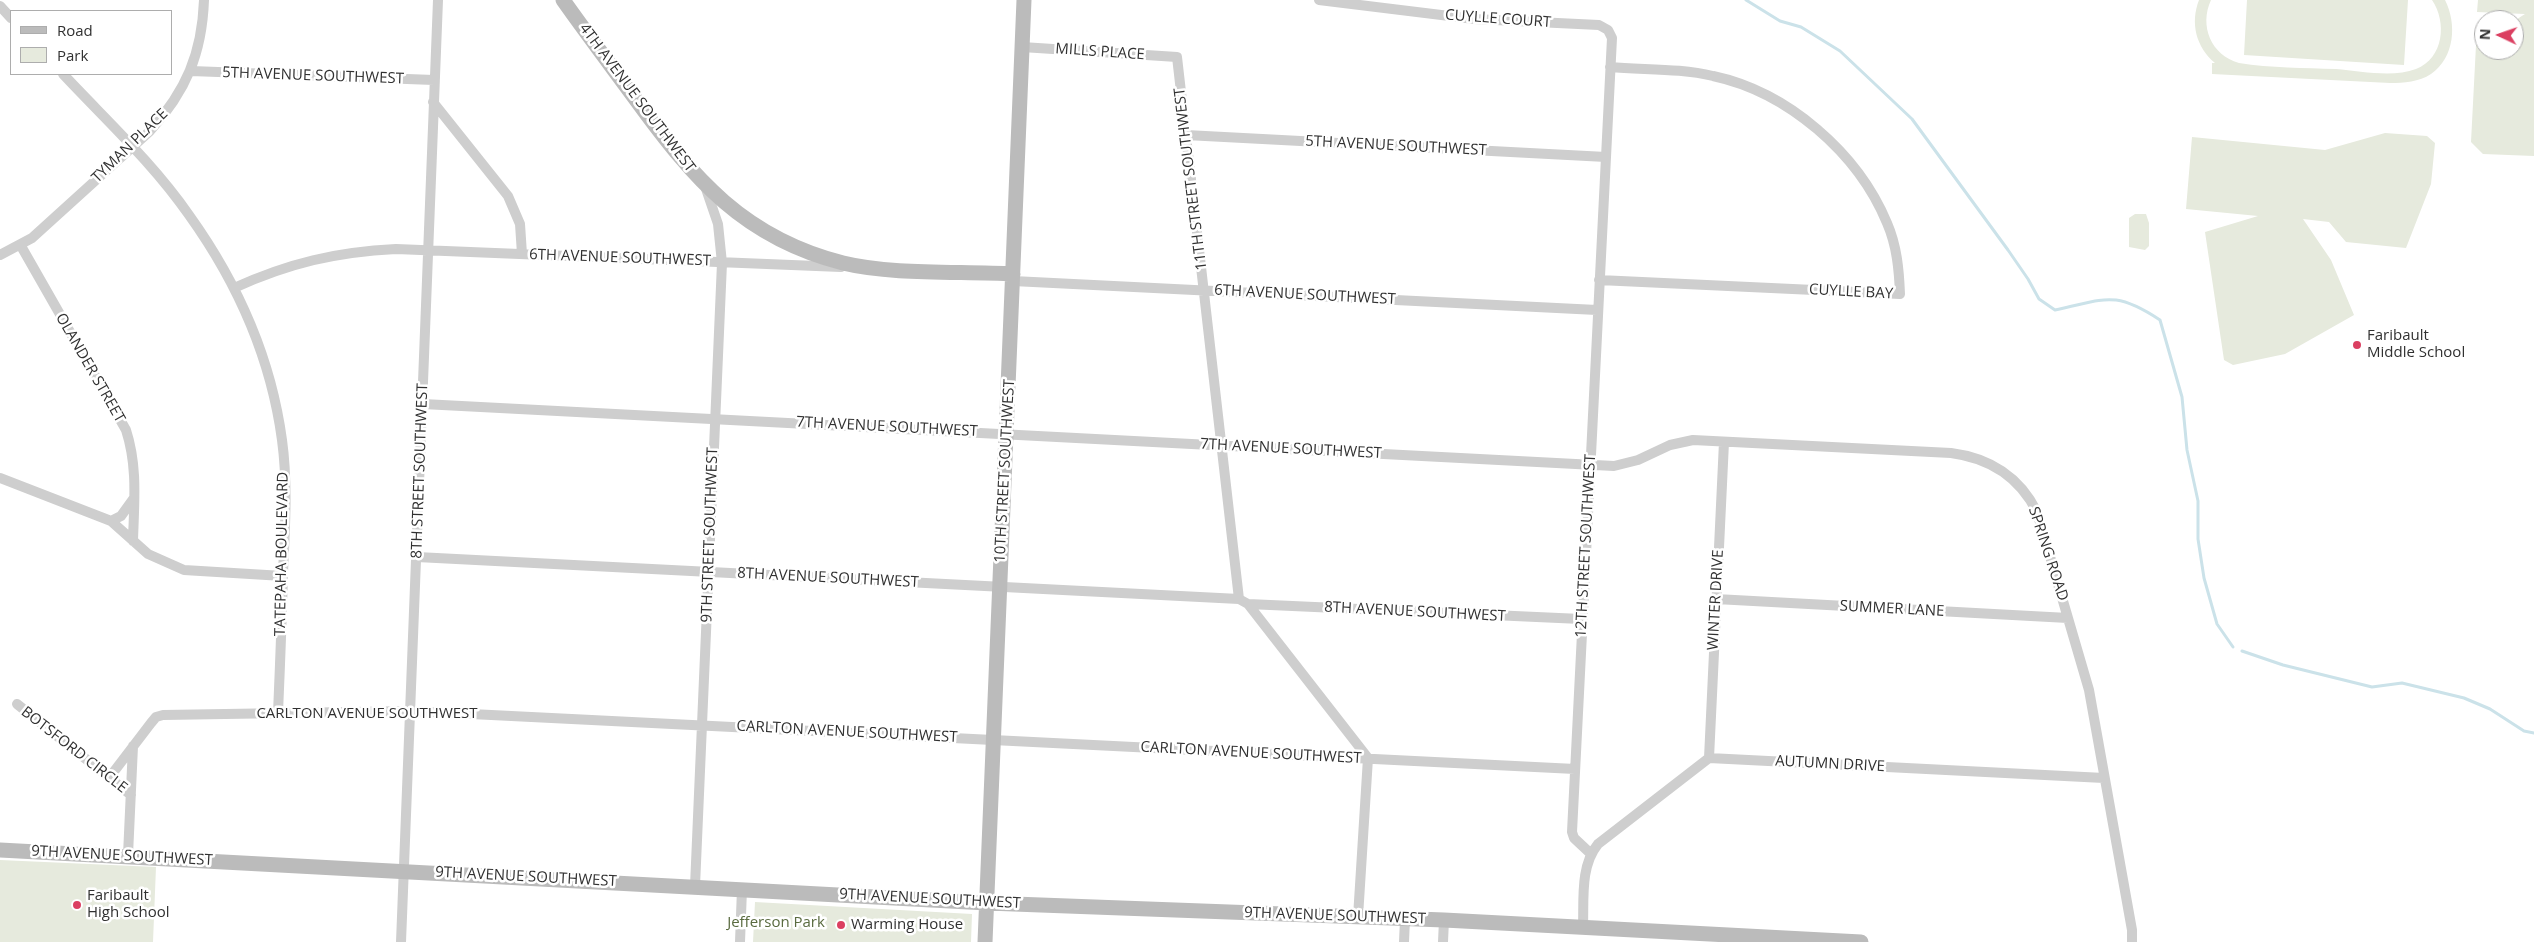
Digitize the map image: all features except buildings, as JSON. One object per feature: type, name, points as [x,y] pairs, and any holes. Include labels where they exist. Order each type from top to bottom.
[{"type":"street","name":"TYMAN PLACE","points":[[0,255],[20,246],[132,148],[166,113],[191,71],[200,43],[204,0]]},
{"type":"street","name":"8TH STREET SOUTHWEST","points":[[401,942],[438,0]]},
{"type":"street","name":"4TH AVENUE SOUTHWEST","points":[[563,0],[674,151],[705,186],[729,207],[783,241],[843,263],[874,268]]},
{"type":"street","name":"10TH STREET SOUTHWEST","points":[[985,942],[995,740],[1024,0]]},
{"type":"street","name":"CUYLLE COURT","points":[[1319,0],[1474,19],[1600,25],[1608,30],[1612,38],[1610,67]]},
{"type":"street","points":[[0,6],[10,17]]},
{"type":"street","name":"MILLS PLACE","points":[[1022,47],[1177,57]]},
{"type":"street","name":"11TH STREET SOUTHWEST","points":[[1177,57],[1222,445],[1244,602]]},
{"type":"street","points":[[1606,158],[1610,67]]},
{"type":"street","name":"CUYLLE BAY","points":[[1599,280],[1900,294],[1895,246],[1877,202],[1864,181],[1809,121],[1764,93],[1712,75],[1610,67]]},
{"type":"street","name":"5TH AVENUE SOUTHWEST","points":[[191,71],[434,80]]},
{"type":"street","name":"TATEPAHA BOULEVARD","points":[[64,75],[162,179],[189,214],[234,288],[251,324],[264,362],[282,440],[285,479],[278,713]]},
{"type":"street","points":[[433,102],[508,196],[520,224],[522,254]]},
{"type":"street","name":"5TH AVENUE SOUTHWEST","points":[[1186,136],[1606,158]]},
{"type":"street","name":"12TH STREET SOUTHWEST","points":[[1590,853],[1574,838],[1572,832],[1581,619],[1591,464],[1597,310],[1606,158]]},
{"type":"street","name":"9TH STREET SOUTHWEST","points":[[695,886],[722,263],[718,224],[705,186]]},
{"type":"street","name":"OLANDER STREET","points":[[20,246],[126,430],[133,452],[136,475],[133,541]]},
{"type":"street","name":"6TH AVENUE SOUTHWEST","points":[[234,288],[272,272],[329,255],[396,249],[874,268],[1204,290],[1597,310]]},
{"type":"street","name":"7TH AVENUE SOUTHWEST","points":[[422,404],[1591,464]]},
{"type":"street","name":"SPRING ROAD","points":[[1591,464],[1626,464],[1670,445],[1693,440],[1951,453],[1973,457],[2002,469],[2026,492],[2037,512],[2089,690],[2132,930],[2132,942]]},
{"type":"street","name":"WINTER DRIVE","points":[[1709,758],[1724,442]]},
{"type":"street","points":[[0,478],[111,522],[148,554],[184,570],[283,576]]},
{"type":"street","points":[[111,522],[120,516],[134,498]]},
{"type":"street","name":"8TH AVENUE SOUTHWEST","points":[[417,557],[1581,619]]},
{"type":"street","name":"SUMMER LANE","points":[[1716,599],[2068,618]]},
{"type":"street","points":[[1244,602],[1368,758],[1358,916]]},
{"type":"street","name":"BOTSFORD CIRCLE","points":[[17,704],[130,795]]},
{"type":"street","name":"CARLTON AVENUE SOUTHWEST","points":[[109,778],[156,717],[163,715],[411,711],[1575,769]]},
{"type":"street","points":[[128,855],[133,746]]},
{"type":"street","points":[[1583,926],[1586,865],[1590,853],[1598,844],[1709,758]]},
{"type":"street","name":"AUTUMN DRIVE","points":[[1709,758],[2104,778]]},
{"type":"street","name":"9TH AVENUE SOUTHWEST","points":[[0,850],[128,855],[987,903],[1583,926],[1861,942]]},
{"type":"street","points":[[740,942],[742,889]]},
{"type":"street","points":[[1404,942],[1406,919]]},
{"type":"street","points":[[1443,942],[1444,920]]},
{"type":"green space","points":[[2199,0],[2211,0],[2206,20],[2210,38],[2215,46],[2229,59],[2251,65],[2387,73],[2407,72],[2416,69],[2432,57],[2440,39],[2440,19],[2432,0],[2445,0],[2451,19],[2452,40],[2445,59],[2439,67],[2426,77],[2406,82],[2390,83],[2212,74],[2212,63],[2215,63],[2203,50],[2196,34],[2195,17]]},
{"type":"green space","points":[[2247,0],[2408,0],[2404,65],[2244,55]]},
{"type":"green space","points":[[2478,0],[2534,0],[2534,156],[2483,154],[2471,142],[2475,60],[2524,60],[2524,10],[2477,10]]},
{"type":"green space","points":[[2385,133],[2427,136],[2435,143],[2431,184],[2406,248],[2346,242],[2329,222],[2303,219],[2331,260],[2354,315],[2285,354],[2233,365],[2224,360],[2205,232],[2258,216],[2186,209],[2192,137],[2325,150]]},
{"type":"green space","points":[[2135,214],[2146,214],[2149,223],[2149,246],[2145,250],[2129,247],[2129,218]]},
{"type":"green space","name":"Faribault High School","points":[[0,860],[156,867],[153,942],[0,942]]},
{"type":"green space","name":"Jefferson Park","points":[[755,902],[972,914],[971,942],[753,942]]},
{"type":"waterway","points":[[1746,0],[1780,21],[1801,27],[1840,51],[1912,119],[2008,250],[2039,299],[2055,310],[2098,301],[2119,301],[2144,310],[2160,320],[2182,397],[2187,450],[2198,501],[2198,539],[2204,578],[2217,624],[2233,647]]},
{"type":"waterway","points":[[2242,651],[2283,665],[2372,687],[2402,683],[2464,698],[2490,709],[2524,731],[2534,733]]},
{"type":"place","name":"Faribault Middle School","points":[[2357,345]]},
{"type":"place","name":"Faribault High School","points":[[77,905]]},
{"type":"place","name":"Warming House","points":[[841,925]]}]
